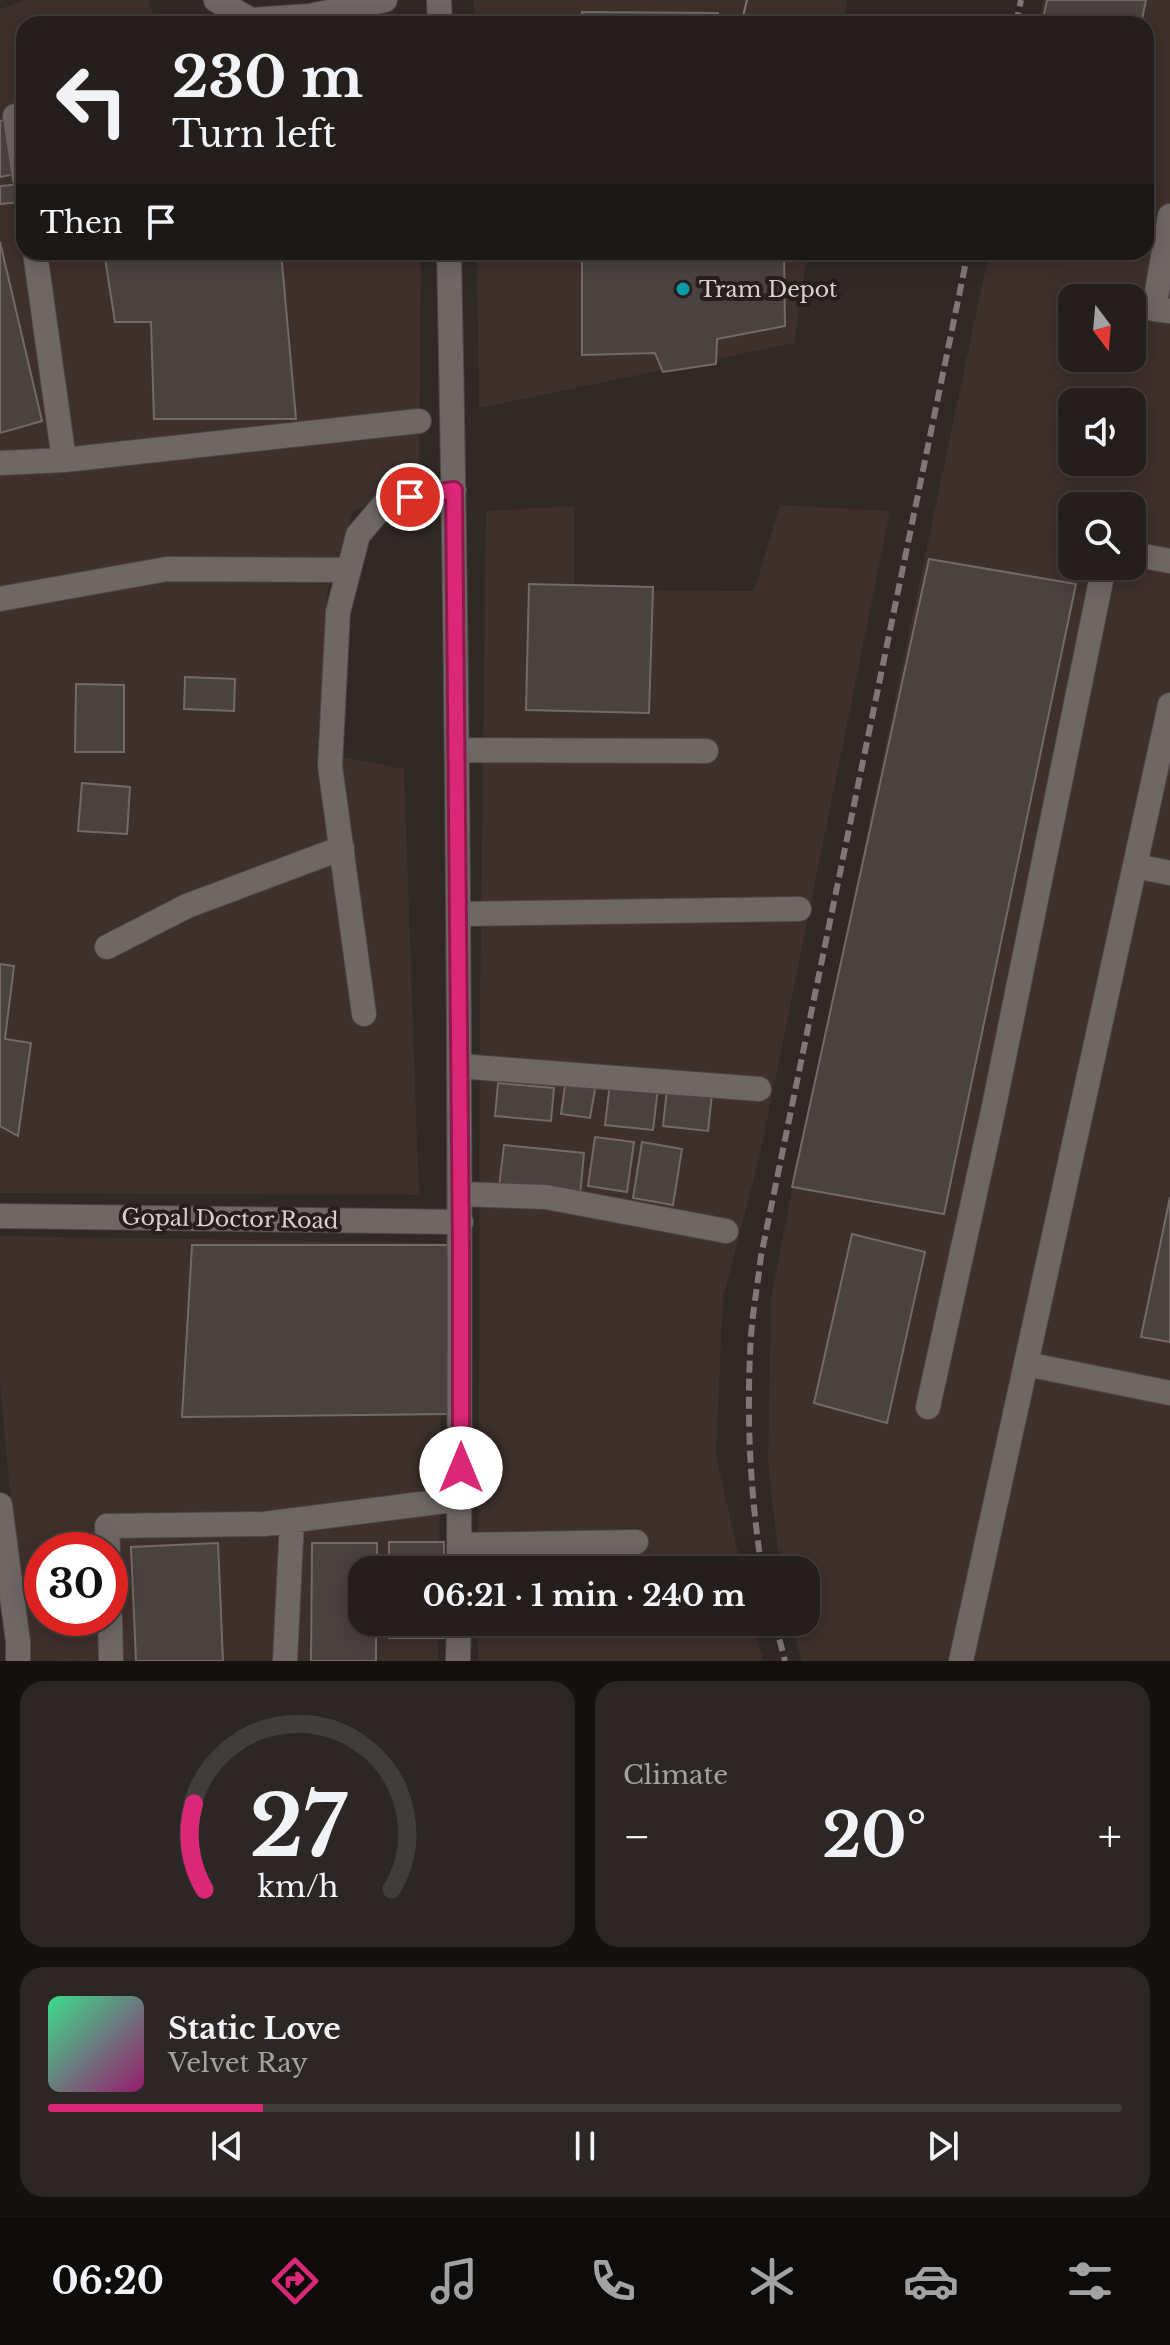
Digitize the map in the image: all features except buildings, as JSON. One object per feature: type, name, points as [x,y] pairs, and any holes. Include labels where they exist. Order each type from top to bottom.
[{"type":"street","points":[[216,0],[244,16]]},
{"type":"street","points":[[310,16],[385,0]]},
{"type":"street","points":[[15,116],[16,123]]},
{"type":"street","points":[[1170,216],[1154,309],[1170,311]]},
{"type":"street","points":[[36,260],[64,460]]},
{"type":"street","points":[[449,260],[461,1222],[459,1556]]},
{"type":"street","points":[[0,463],[64,460],[419,421]]},
{"type":"street","points":[[364,1014],[330,766],[338,612],[358,535],[387,501],[454,490]]},
{"type":"street","points":[[1146,557],[1170,561]]},
{"type":"street","points":[[0,599],[167,569],[349,570]]},
{"type":"street","points":[[928,1407],[993,1111],[1101,580]]},
{"type":"street","points":[[961,1661],[1170,705]]},
{"type":"street","points":[[457,750],[706,751]]},
{"type":"street","points":[[107,947],[187,906],[342,848]]},
{"type":"street","points":[[1136,866],[1170,873]]},
{"type":"street","points":[[458,914],[799,909]]},
{"type":"street","points":[[459,1066],[759,1089]]},
{"type":"street","points":[[460,1194],[546,1197],[726,1231]]},
{"type":"street","name":"Gopal Doctor Road","points":[[0,1216],[461,1222]]},
{"type":"street","points":[[1026,1364],[1170,1393]]},
{"type":"street","points":[[107,1532],[107,1526],[264,1524],[461,1499]]},
{"type":"street","points":[[0,1505],[3,1555],[18,1642],[18,1661]]},
{"type":"street","points":[[285,1661],[292,1520]]},
{"type":"street","points":[[459,1545],[636,1542]]},
{"type":"street","points":[[110,1636],[111,1661]]},
{"type":"street","points":[[458,1661],[459,1636]]},
{"type":"shaded area","points":[[26,0],[149,0],[153,16],[16,16],[16,260],[421,260],[419,475],[353,512],[328,589],[317,752],[404,769],[419,1195],[0,1193],[0,9]]},
{"type":"shaded area","points":[[474,0],[847,0],[844,16],[474,16]]},
{"type":"shaded area","points":[[1043,0],[1170,0],[1170,1661],[802,1661],[794,1636],[820,1636],[820,1556],[778,1556],[768,1463],[771,1299],[987,260],[1154,260],[1154,16],[1040,16]]},
{"type":"shaded area","points":[[477,260],[807,260],[794,343],[479,408]]},
{"type":"shaded area","points":[[780,505],[890,511],[760,1155],[723,1298],[716,1456],[739,1556],[478,1556],[486,511],[574,506],[574,590],[754,591]]},
{"type":"shaded area","points":[[0,1236],[443,1243],[439,1556],[348,1556],[348,1636],[438,1636],[438,1661],[25,1661],[0,1382]]},
{"type":"shaded area","points":[[478,1636],[757,1636],[763,1661],[478,1661]]},
{"type":"tram line","points":[[743,16],[747,0]]},
{"type":"railway","points":[[1018,16],[1021,0]]},
{"type":"railway","points":[[760,1556],[752,1483],[749,1395],[751,1336],[761,1256],[966,260]]},
{"type":"railway","points":[[779,1636],[785,1661]]},
{"type":"place","name":"Tram Depot","points":[[683,289]]},
{"type":"route","points":[[410,497],[454,490],[461,1468]]}]
